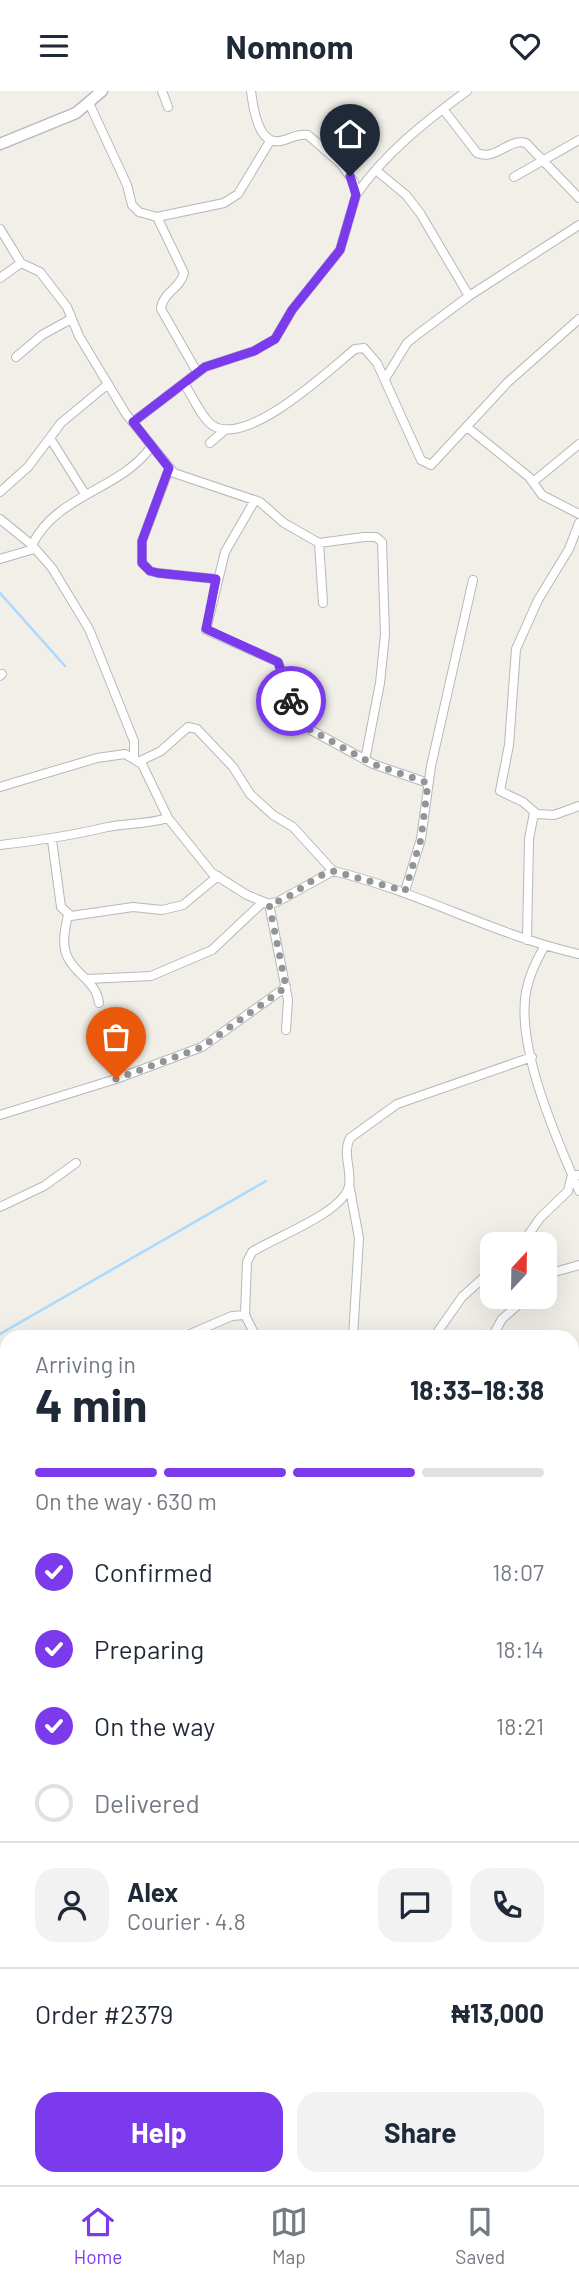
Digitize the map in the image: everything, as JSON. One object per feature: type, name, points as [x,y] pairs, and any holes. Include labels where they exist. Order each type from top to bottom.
[{"type":"street","points":[[0,144],[76,113],[102,91]]},
{"type":"street","points":[[162,91],[168,107]]},
{"type":"street","points":[[251,91],[263,135],[270,141],[279,142],[301,134],[308,135],[341,164],[350,176],[356,195]]},
{"type":"street","points":[[133,422],[197,372],[275,339],[292,310],[340,250],[356,195],[369,176],[443,109],[467,91]]},
{"type":"street","points":[[89,103],[122,175],[132,205],[145,214],[157,217],[224,203],[238,194],[270,141]]},
{"type":"street","points":[[443,109],[477,153],[493,155],[519,141],[531,146],[579,198]]},
{"type":"street","points":[[514,177],[579,140]]},
{"type":"street","points":[[377,171],[406,195],[420,213],[469,296]]},
{"type":"street","points":[[350,176],[369,176]]},
{"type":"street","points":[[157,217],[184,273],[179,284],[162,302],[161,309],[197,372]]},
{"type":"street","points":[[385,379],[407,343],[469,296],[579,225]]},
{"type":"street","points":[[0,229],[20,263],[40,272],[67,307],[71,319],[108,384],[151,447],[169,468],[181,476],[255,500],[284,523],[319,543],[364,537],[376,537],[382,542],[385,635],[380,683],[365,760]]},
{"type":"street","points":[[0,278],[20,263]]},
{"type":"street","points":[[16,357],[41,335],[71,319]]},
{"type":"street","points":[[210,443],[226,429],[278,412],[355,349],[364,348],[385,379],[405,430],[426,465],[434,463],[508,382],[579,319]]},
{"type":"street","points":[[0,492],[28,467],[61,423],[108,384]]},
{"type":"street","points":[[184,384],[212,425],[226,429]]},
{"type":"street","points":[[467,427],[533,482],[542,495],[579,514]]},
{"type":"street","points":[[50,437],[85,494]]},
{"type":"street","points":[[533,482],[579,444]]},
{"type":"street","points":[[0,559],[33,547],[60,510],[114,480],[151,447]]},
{"type":"street","points":[[169,468],[142,541],[142,563],[150,571],[158,573],[216,579]]},
{"type":"street","points":[[255,500],[225,552],[216,579],[206,629],[278,662],[283,670],[285,687],[300,721],[365,760],[428,783]]},
{"type":"street","points":[[0,519],[33,547],[52,568],[89,629],[134,741],[136,760]]},
{"type":"street","points":[[579,523],[569,549],[538,600],[516,649],[509,745],[500,791],[523,802],[534,813],[554,815],[579,806]]},
{"type":"street","points":[[319,543],[323,603]]},
{"type":"street","points":[[405,891],[421,839],[428,783],[473,580]]},
{"type":"street","points":[[136,760],[161,751],[188,727],[197,729],[233,767],[250,794],[273,815],[293,827],[333,871],[405,891],[544,947],[579,954]]},
{"type":"street","points":[[0,787],[97,758],[125,754],[136,760],[149,776],[168,818],[218,876],[266,903],[286,987],[289,1017],[286,1030]]},
{"type":"street","points":[[527,940],[529,839],[534,813]]},
{"type":"street","points":[[0,845],[52,840],[104,828],[144,825],[168,818]]},
{"type":"street","points":[[52,840],[61,907],[68,915]]},
{"type":"street","points":[[87,979],[151,976],[212,950],[266,903],[296,893],[322,875],[333,871]]},
{"type":"street","points":[[68,915],[133,908],[162,910],[183,905],[218,876]]},
{"type":"street","points":[[68,915],[64,937],[67,957],[94,986],[99,1003]]},
{"type":"street","points":[[544,947],[533,967],[526,995],[532,1057],[539,1090],[576,1175],[579,1191]]},
{"type":"street","points":[[0,1115],[116,1079],[202,1047],[286,987]]},
{"type":"street","points":[[353,1330],[359,1238],[349,1184],[346,1145],[351,1138],[397,1104],[532,1057]]},
{"type":"street","points":[[0,1207],[44,1186],[76,1163]]},
{"type":"street","points":[[530,1232],[540,1218],[568,1191],[576,1175]]},
{"type":"street","points":[[252,1330],[245,1315],[247,1262],[252,1252],[335,1206],[349,1184]]},
{"type":"street","points":[[557,1271],[579,1265]]},
{"type":"street","points":[[439,1330],[463,1297],[480,1281]]},
{"type":"street","points":[[496,1330],[502,1319],[513,1309]]},
{"type":"street","points":[[199,1330],[232,1316],[245,1315]]},
{"type":"street","points":[[579,1794],[579,1809]]},
{"type":"waterway","points":[[0,593],[65,666]]},
{"type":"waterway","points":[[7,1330],[266,1181]]},
{"type":"way so far","points":[[116,1079],[202,1047],[286,987],[269,904],[296,893],[330,871],[405,891],[421,839],[428,783],[373,764],[330,738],[309,729],[300,721],[291,701]]},
{"type":"route","points":[[291,701],[285,687],[283,670],[278,662],[233,640],[209,633],[206,629],[216,579],[158,573],[150,571],[142,563],[142,541],[169,468],[133,422],[196,372],[225,358],[254,351],[275,339],[292,310],[340,250],[356,195],[350,176]]}]
